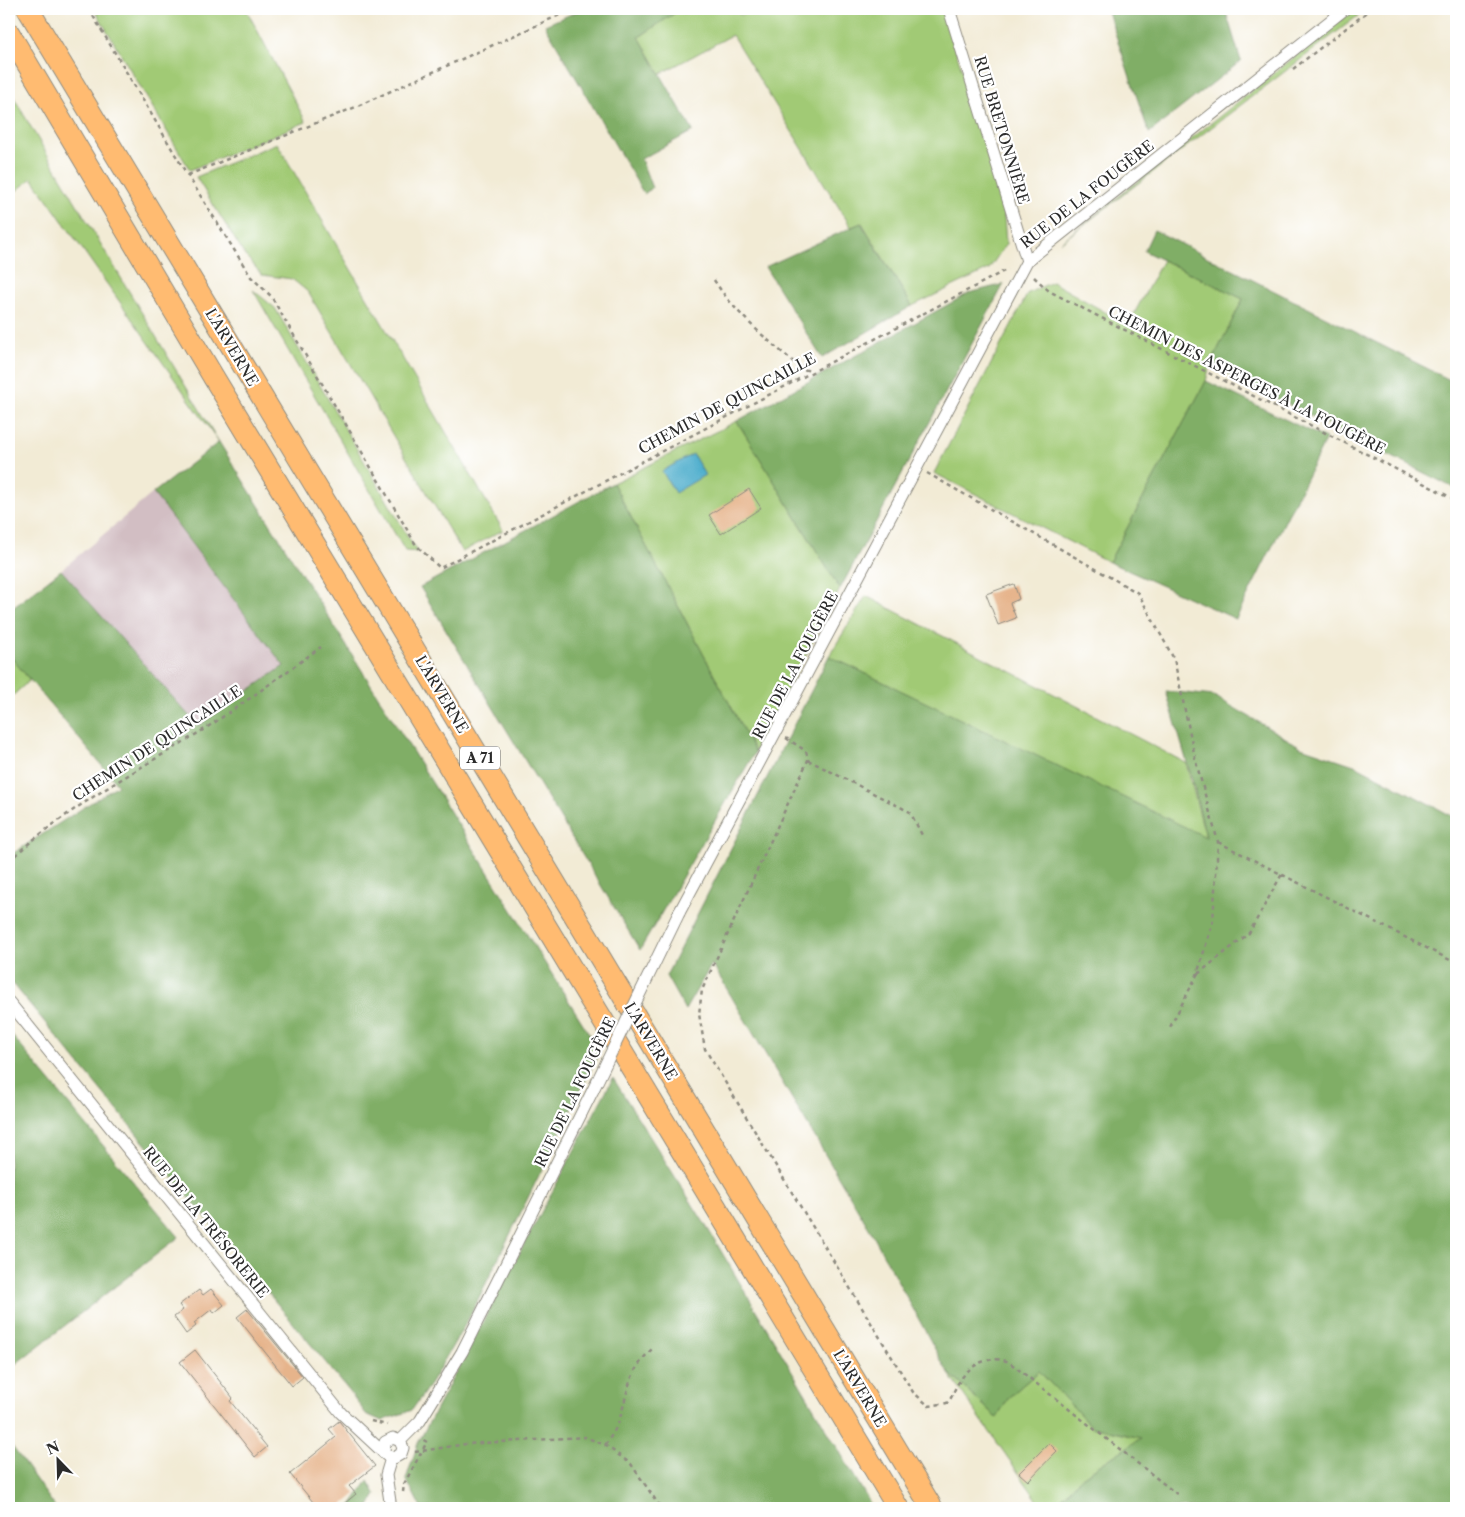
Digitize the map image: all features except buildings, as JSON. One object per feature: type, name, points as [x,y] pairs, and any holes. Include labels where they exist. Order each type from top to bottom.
[{"type":"highway","name":"L'ARVERNE","points":[[28,9],[932,1508]]},
{"type":"highway","name":"L'ARVERNE","points":[[9,33],[220,386],[898,1508]]},
{"type":"street","name":"RUE BRETONNIÈRE","points":[[949,9],[1026,261]]},
{"type":"street","name":"RUE DE LA FOUGÈRE","points":[[400,1441],[420,1421],[462,1352],[679,913],[1026,261],[1345,9]]},
{"type":"street","name":"RUE DE LA TRÉSORERIE","points":[[9,1002],[341,1413],[393,1455]]},
{"type":"street","points":[[391,1508],[386,1476],[393,1455],[403,1448],[400,1441],[393,1438],[385,1442],[384,1450],[393,1455]]},
{"type":"path","points":[[89,9],[188,175],[351,109],[573,9]]},
{"type":"path","points":[[1293,69],[1371,9]]},
{"type":"path","name":"CHEMIN DE QUINCAILLE","points":[[188,175],[251,277],[271,296],[416,545],[440,568],[984,280],[1026,261]]},
{"type":"path","name":"CHEMIN DES ASPERGES À LA FOUGÈRE","points":[[1026,281],[1032,275],[1049,291],[1456,500]]},
{"type":"path","points":[[714,280],[725,296],[752,326],[802,369],[813,371]]},
{"type":"path","points":[[917,468],[1138,593],[1174,659],[1196,762],[1218,842],[1213,922],[1197,975],[1169,1029]]},
{"type":"path","name":"CHEMIN DE QUINCAILLE","points":[[9,861],[26,845],[95,794],[204,729],[321,647]]},
{"type":"path","points":[[776,732],[806,751],[808,760],[702,990],[699,1014],[706,1049],[913,1392],[918,1397],[929,1406],[947,1403],[968,1372],[978,1363],[989,1358],[998,1358],[1009,1362],[1178,1495]]},
{"type":"path","points":[[808,760],[910,812],[923,837]]},
{"type":"path","points":[[1218,842],[1456,963]]},
{"type":"path","points":[[1197,975],[1249,933],[1282,874]]},
{"type":"path","points":[[605,1445],[618,1422],[627,1385],[639,1363],[653,1348]]},
{"type":"path","points":[[368,1421],[386,1426],[402,1422],[410,1432]]},
{"type":"path","points":[[393,1455],[466,1444],[585,1437],[605,1445],[631,1464],[661,1508]]},
{"type":"path","points":[[403,1494],[404,1484],[420,1451],[427,1442]]},
{"type":"shaded area","points":[[153,493],[284,666],[198,726],[61,570]]},
{"type":"green space","points":[[94,9],[246,9],[306,122],[190,170]]},
{"type":"green space","points":[[583,9],[681,9],[639,37],[693,131],[641,159],[652,188],[644,194],[545,25]]},
{"type":"green space","points":[[681,9],[737,9],[740,15],[757,9],[943,9],[1003,202],[1006,244],[989,269],[912,306],[862,223],[851,227],[732,35],[660,74],[639,37]]},
{"type":"green space","points":[[1107,9],[1225,9],[1241,61],[1149,133]]},
{"type":"green space","points":[[1355,9],[1367,9],[1061,242]]},
{"type":"green space","points":[[9,89],[219,442],[32,178],[9,197]]},
{"type":"green space","points":[[277,143],[503,530],[462,552],[308,292],[292,279],[262,275],[244,254],[196,177]]},
{"type":"green space","points":[[861,223],[912,306],[822,358],[765,267]]},
{"type":"green space","points":[[1154,230],[1456,383],[1456,489],[1210,365],[1243,299],[1144,251]]},
{"type":"green space","points":[[1163,260],[1243,299],[1210,365],[1206,381],[1109,562],[934,473],[1028,293],[1052,282],[1128,325]]},
{"type":"green space","points":[[1004,284],[840,589],[737,421],[969,293]]},
{"type":"green space","points":[[253,290],[275,308],[417,552],[405,551]]},
{"type":"green space","points":[[1206,381],[1326,439],[1236,619],[1109,562]]},
{"type":"green space","points":[[737,421],[840,589],[755,752],[613,483]]},
{"type":"green space","points":[[219,442],[600,1051],[470,1316],[431,1383],[412,1410],[382,1421],[366,1414],[350,1392],[9,979],[9,856],[118,785],[9,655],[9,611],[61,570],[198,726],[284,666],[153,493]]},
{"type":"green space","points":[[613,483],[755,752],[640,950],[420,587]]},
{"type":"green space","points":[[866,596],[1186,763],[1206,838],[829,656]]},
{"type":"green space","points":[[9,655],[30,680],[9,699]]},
{"type":"green space","points":[[829,656],[1206,837],[1193,783],[1166,691],[1214,696],[1301,747],[1357,766],[1456,818],[1456,1508],[1051,1508],[1082,1477],[1141,1438],[1092,1427],[1039,1371],[1009,1397],[997,1418],[947,1371],[870,1230],[712,964],[685,1010],[666,976]]},
{"type":"green space","points":[[9,1032],[179,1237],[9,1369]]},
{"type":"green space","points":[[613,1078],[708,1229],[873,1508],[421,1508],[406,1479],[418,1443]]},
{"type":"green space","points":[[947,1371],[997,1418],[1009,1397],[1039,1371],[1092,1427],[1141,1438],[1082,1477],[1051,1508],[1043,1508]]},
{"type":"green space","points":[[9,1442],[56,1508],[9,1508]]},
{"type":"green space","points":[[368,1481],[376,1495],[368,1508],[349,1508]]},
{"type":"water","points":[[693,454],[705,475],[675,493],[662,471]]}]
